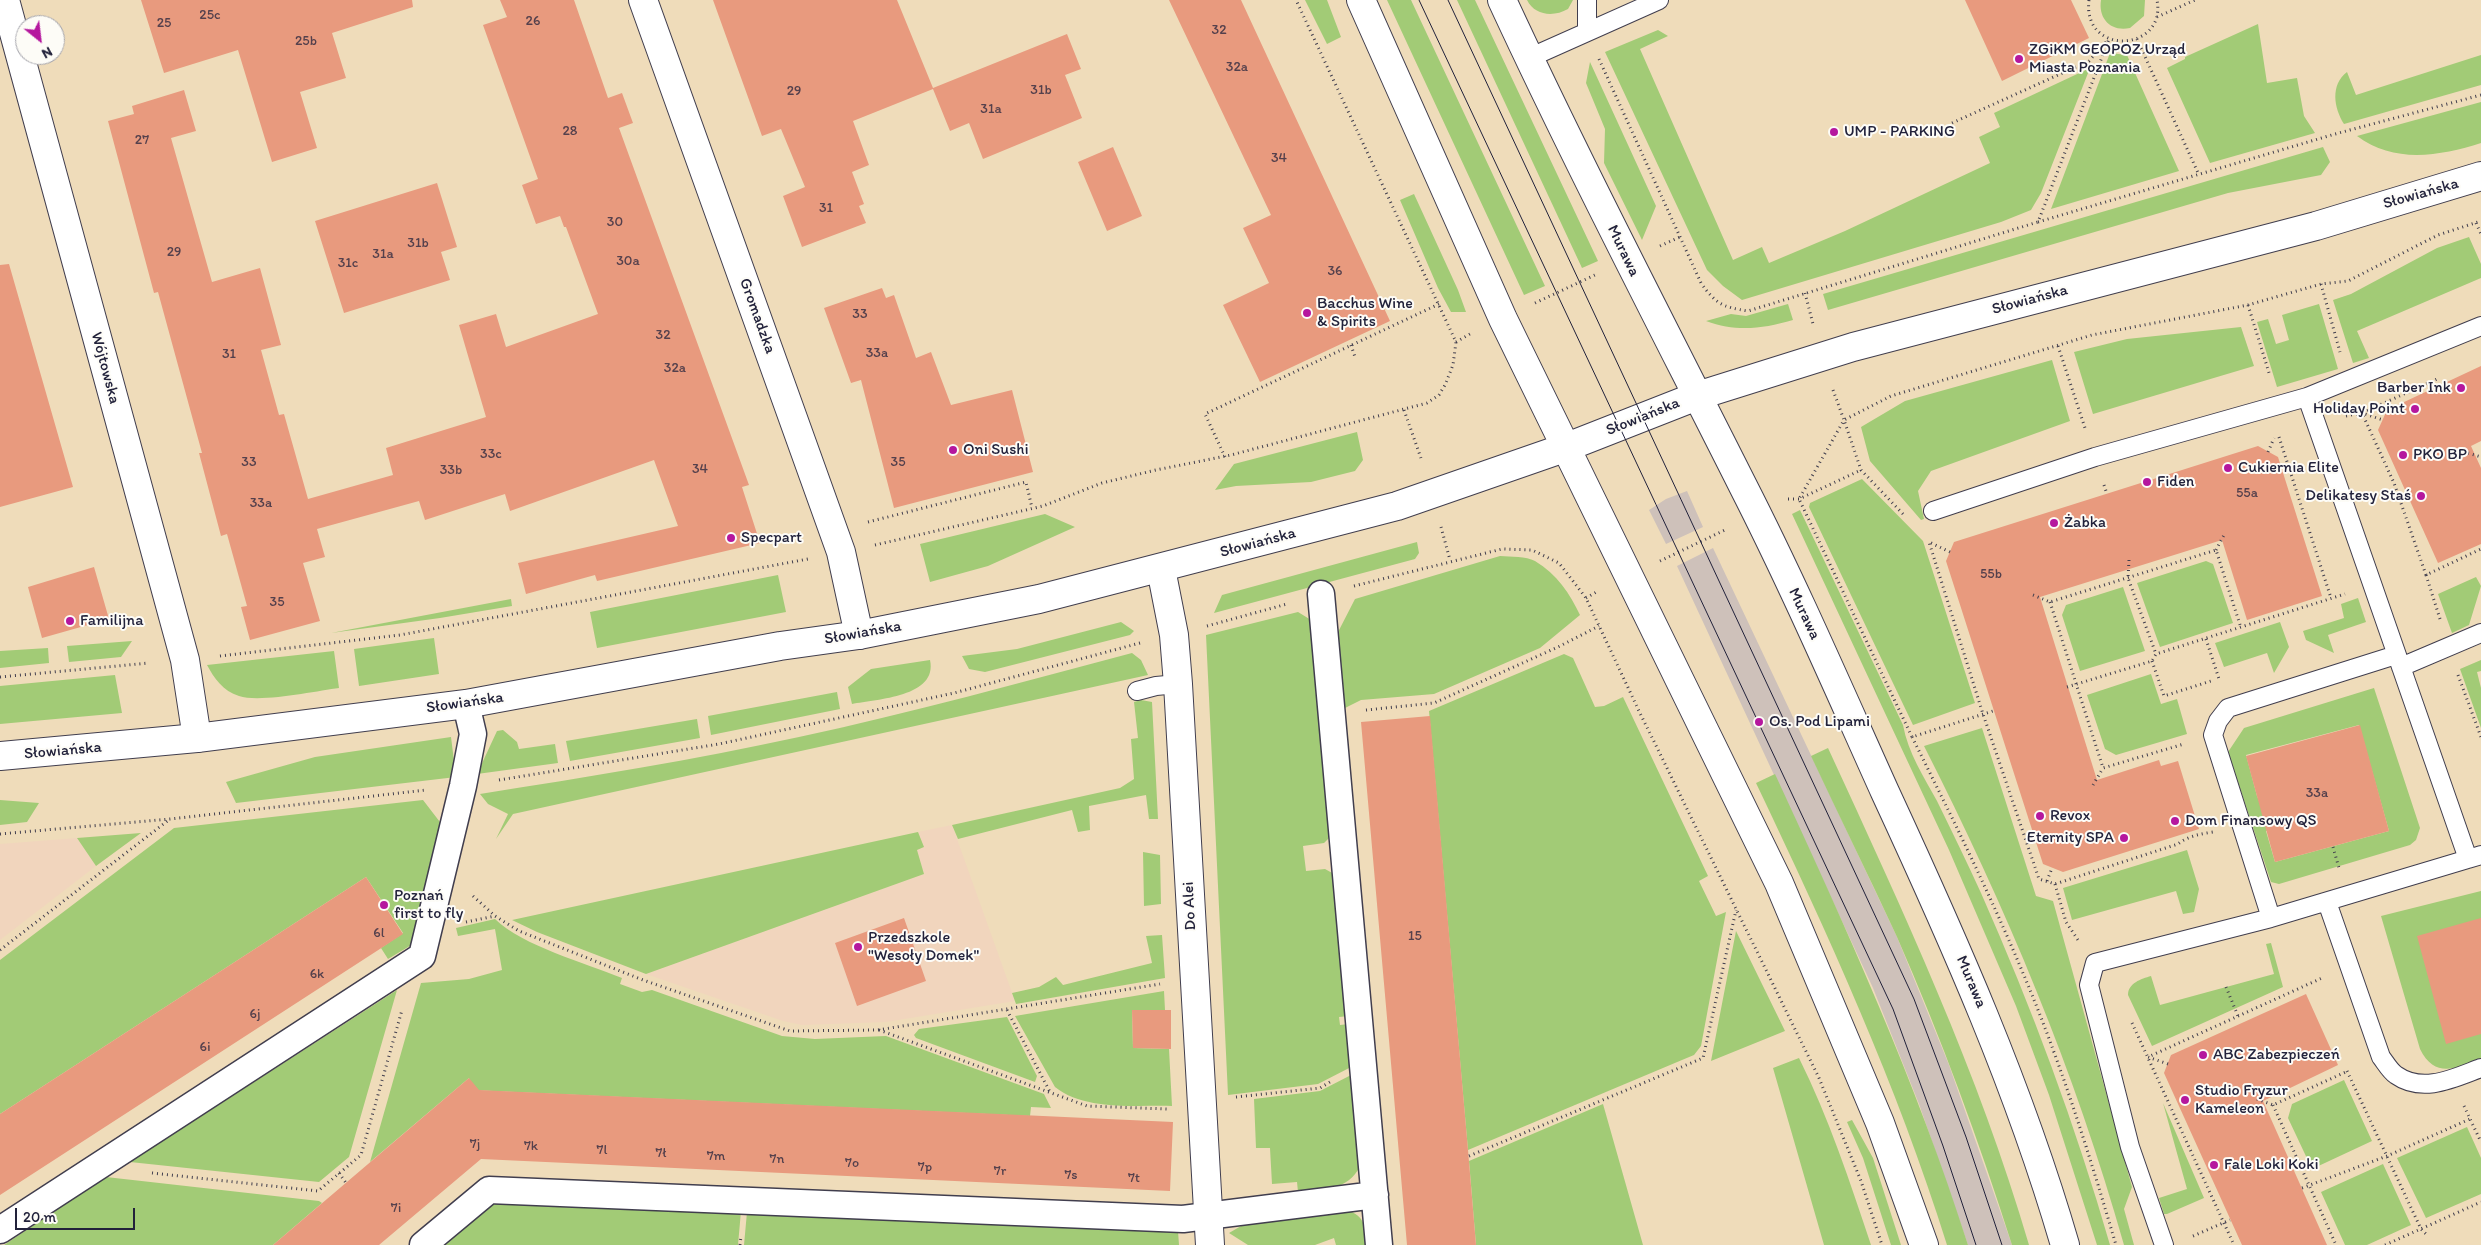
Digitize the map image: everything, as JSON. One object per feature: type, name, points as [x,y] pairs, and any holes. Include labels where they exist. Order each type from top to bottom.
[{"type":"street","name":"Wójtowska","points":[[5,0],[185,660],[197,738]]},
{"type":"street","name":"Gromadzka","points":[[643,0],[841,552],[859,635]]},
{"type":"street","points":[[1361,0],[1484,278],[1779,883],[1880,1123],[1924,1245]]},
{"type":"street","name":"Murawa","points":[[1502,0],[1696,396],[1757,514],[1975,990],[2006,1066],[2046,1179],[2065,1245]]},
{"type":"street","name":"Słowiańska","points":[[0,756],[197,738],[466,704],[780,646],[859,635],[1039,599],[1161,569],[1397,506],[1567,447],[1696,396],[1853,347],[2307,228],[2481,176]]},
{"type":"street","name":"Do Alei","points":[[1161,569],[1174,634],[1178,684],[1210,1245]]},
{"type":"street","points":[[1321,594],[1379,1245]]},
{"type":"street","points":[[0,1230],[422,956],[463,786],[473,734],[466,704]]},
{"type":"street","points":[[423,1245],[489,1190],[1183,1219],[1375,1195]]},
{"type":"lane","points":[[1587,0],[1587,32]]},
{"type":"lane","points":[[1529,58],[1659,0]]},
{"type":"lane","points":[[1933,511],[2095,458],[2307,397],[2481,326]]},
{"type":"lane","points":[[2164,1245],[2130,1147],[2089,985],[2095,963],[2271,918],[2475,857],[2399,661],[2307,397]]},
{"type":"lane","points":[[2271,918],[2213,735],[2218,721],[2228,708],[2449,648],[2481,633]]},
{"type":"lane","points":[[1137,691],[1156,686],[1178,684]]},
{"type":"lane","points":[[2327,902],[2381,1057],[2395,1074],[2411,1082],[2430,1085],[2481,1068]]},
{"type":"path","points":[[0,677],[185,660],[400,635],[597,600],[905,539],[1032,508],[1102,483],[1156,470],[1225,457],[1428,403],[1439,396],[1453,365],[1456,342],[1296,0]]},
{"type":"path","points":[[2089,0],[2090,19],[2095,28],[2109,39],[2119,42],[2137,39],[2149,31],[2156,18],[2158,0]]},
{"type":"path","points":[[2156,18],[2195,0]]},
{"type":"path","points":[[1952,123],[2088,61],[2109,39]]},
{"type":"path","points":[[2038,222],[2109,39]]},
{"type":"path","points":[[2137,39],[2199,175]]},
{"type":"path","points":[[1597,55],[1701,283],[1715,302],[1728,308],[1748,311],[2335,134],[2481,95]]},
{"type":"path","points":[[1799,499],[1844,420],[1891,396],[2092,335],[2248,305],[2320,284],[2348,281],[2438,235],[2481,221]]},
{"type":"path","points":[[2476,223],[2481,234]]},
{"type":"path","points":[[2320,284],[2342,360]]},
{"type":"path","points":[[1225,457],[1205,414],[1439,304]]},
{"type":"path","points":[[2248,305],[2279,405]]},
{"type":"path","points":[[1351,345],[1355,357]]},
{"type":"path","points":[[2058,346],[2103,483],[2112,480]]},
{"type":"path","points":[[2362,414],[2439,379]]},
{"type":"path","points":[[2362,414],[2383,420]]},
{"type":"path","points":[[2362,414],[2394,484],[2440,619]]},
{"type":"path","points":[[1586,598],[1788,499],[1799,499],[1861,470],[1844,420]]},
{"type":"path","points":[[2277,432],[2331,598]]},
{"type":"path","points":[[2268,435],[2277,432]]},
{"type":"path","points":[[2268,452],[2277,432]]},
{"type":"path","points":[[2468,453],[2481,457]]},
{"type":"path","points":[[862,523],[1026,482],[1032,508]]},
{"type":"path","points":[[1799,499],[1912,737],[1980,874],[2021,968],[2088,1147],[2116,1245]]},
{"type":"path","points":[[2033,595],[2050,602],[2216,550],[2225,533]]},
{"type":"path","points":[[1950,552],[1929,542],[1983,714],[2039,879],[2055,884],[2178,844],[2184,839],[2240,824]]},
{"type":"path","points":[[954,693],[1321,594],[1502,549],[1532,550],[1559,563],[1586,598],[1819,1078],[1861,1181],[1882,1245]]},
{"type":"path","points":[[2426,575],[2481,549]]},
{"type":"path","points":[[2216,550],[2241,628]]},
{"type":"path","points":[[2129,560],[2128,578],[2156,654]]},
{"type":"path","points":[[2068,687],[2152,661],[2156,654],[2372,585]]},
{"type":"path","points":[[2050,602],[2103,768]]},
{"type":"path","points":[[1333,724],[1361,710],[1434,703],[1558,647],[1599,626]]},
{"type":"path","points":[[2206,639],[2228,708]]},
{"type":"path","points":[[2449,648],[2481,738]]},
{"type":"path","points":[[2152,661],[2164,696],[2219,678]]},
{"type":"path","points":[[1912,737],[1993,711]]},
{"type":"path","points":[[2093,785],[2103,768],[2213,735]]},
{"type":"path","points":[[0,950],[170,819]]},
{"type":"path","points":[[2332,874],[2341,872],[2333,846]]},
{"type":"path","points":[[2047,881],[2052,868]]},
{"type":"path","points":[[442,870],[495,916],[519,932],[643,980],[790,1031],[878,1030],[1163,983]]},
{"type":"path","points":[[2055,884],[2066,922]]},
{"type":"path","points":[[1469,1156],[1703,1058],[1736,909]]},
{"type":"path","points":[[2148,1057],[2348,966]]},
{"type":"path","points":[[2226,987],[2238,1016]]},
{"type":"path","points":[[97,1167],[318,1191],[361,1155],[404,1005]]},
{"type":"path","points":[[1007,1010],[1050,1092]]},
{"type":"path","points":[[2128,1015],[2234,1245]]},
{"type":"path","points":[[878,1030],[1087,1106],[1171,1109]]},
{"type":"path","points":[[2148,1057],[2168,1064]]},
{"type":"path","points":[[2273,1105],[2381,1057]]},
{"type":"path","points":[[1254,1095],[1320,1088],[1363,1065]]},
{"type":"path","points":[[2347,1071],[2421,1229],[2427,1236]]},
{"type":"path","points":[[2452,1078],[2481,1142]]},
{"type":"path","points":[[2257,1099],[2273,1105],[2336,1245]]},
{"type":"path","points":[[2302,1188],[2387,1156],[2470,1119]]},
{"type":"path","points":[[339,1173],[346,1183]]},
{"type":"path","points":[[2385,1245],[2481,1202]]},
{"type":"path","points":[[2190,1237],[2230,1220]]},
{"type":"shaded area","points":[[1687,491],[1703,527],[1666,544],[1649,510],[1666,499]]},
{"type":"shaded area","points":[[1713,548],[1897,937],[1949,1065],[2012,1245],[1968,1245],[1919,1104],[1873,988],[1677,566]]},
{"type":"shaded area","name":"Przedszkole \"Wesoły Domek\"","points":[[952,825],[1015,1001],[886,1022],[802,1025],[783,1021],[646,974],[924,874],[917,850],[924,847],[918,832]]},
{"type":"shaded area","points":[[77,838],[96,866],[0,940],[0,844]]},
{"type":"green space","points":[[1305,0],[1327,0],[1341,37],[1327,44]]},
{"type":"green space","points":[[1387,0],[1411,0],[1545,286],[1524,295]]},
{"type":"green space","points":[[1457,0],[1475,0],[1598,261],[1582,268]]},
{"type":"green space","points":[[1527,0],[1573,0],[1568,9],[1563,12],[1545,14],[1535,9]]},
{"type":"green space","points":[[2101,0],[2145,0],[2144,16],[2130,28],[2117,28],[2107,23],[2104,18]]},
{"type":"green space","points":[[2258,24],[2267,83],[2297,78],[2304,116],[2315,133],[2210,163],[2167,68],[2185,59],[2185,57]]},
{"type":"green space","points":[[1658,30],[1668,36],[1640,49],[1733,260],[1762,247],[1769,263],[1845,231],[1990,163],[1979,137],[2000,127],[1994,113],[2090,68],[2041,193],[2031,210],[2001,222],[1742,300],[1723,286],[1707,270],[1605,52]]},
{"type":"green space","points":[[2110,53],[2127,55],[2179,171],[2051,209]]},
{"type":"green space","points":[[2481,55],[2481,85],[2344,124],[2338,111],[2335,97],[2336,90],[2338,83],[2347,72],[2356,95]]},
{"type":"green space","points":[[1590,62],[1656,206],[1642,240],[1604,163],[1605,129],[1586,83]]},
{"type":"green space","points":[[2481,102],[2481,143],[2465,148],[2434,154],[2402,154],[2386,151],[2371,145],[2357,136]]},
{"type":"green space","points":[[2323,147],[2330,162],[2321,175],[2228,193],[1828,310],[1823,294]]},
{"type":"green space","points":[[1414,194],[1458,290],[1466,312],[1451,312],[1438,288],[1400,200]]},
{"type":"green space","points":[[2469,237],[2481,264],[2481,278],[2357,331],[2369,358],[2353,363],[2333,300],[2351,294],[2437,248]]},
{"type":"green space","points":[[1788,304],[1793,320],[1771,326],[1739,328],[1706,321],[1731,314],[1746,316]]},
{"type":"green space","points":[[2319,304],[2338,369],[2277,387],[2257,322],[2268,319],[2276,344],[2289,340],[2282,315]]},
{"type":"green space","points":[[2241,327],[2254,366],[2093,414],[2074,352],[2127,339]]},
{"type":"green space","points":[[2052,360],[2070,421],[1931,471],[1918,491],[1924,519],[1921,520],[1870,461],[1861,427],[1905,401]]},
{"type":"green space","points":[[1357,432],[1363,460],[1355,471],[1311,482],[1236,486],[1215,490],[1234,464]]},
{"type":"green space","points":[[1862,479],[1923,541],[1975,703],[1913,725],[1809,507],[1810,503]]},
{"type":"green space","points":[[1800,510],[1903,725],[1913,755],[1937,801],[2000,936],[2052,1067],[2110,1245],[2097,1245],[2049,1095],[2016,1006],[1949,850],[1792,514]]},
{"type":"green space","points":[[1045,514],[1075,527],[988,566],[930,582],[920,544]]},
{"type":"green space","points":[[1417,542],[1419,553],[1415,559],[1214,613],[1222,595]]},
{"type":"green space","points":[[1500,556],[1527,558],[1543,566],[1562,585],[1580,615],[1540,648],[1434,694],[1361,700],[1343,709],[1336,636],[1355,599]]},
{"type":"green space","points":[[2206,561],[2213,564],[2233,623],[2160,647],[2137,583]]},
{"type":"green space","points":[[778,575],[786,612],[597,648],[590,612]]},
{"type":"green space","points":[[2476,577],[2481,586],[2469,625],[2452,633],[2438,594]]},
{"type":"green space","points":[[2123,587],[2145,651],[2080,671],[2062,615],[2066,605]]},
{"type":"green space","points":[[2358,598],[2366,622],[2328,635],[2334,653],[2306,640],[2303,631],[2344,618],[2341,604]]},
{"type":"green space","points":[[511,599],[512,606],[331,633]]},
{"type":"green space","points":[[1298,612],[1311,620],[1331,836],[1324,843],[1303,846],[1306,871],[1325,869],[1334,874],[1349,1016],[1339,1017],[1340,1025],[1349,1024],[1353,1066],[1318,1084],[1228,1095],[1206,635]]},
{"type":"green space","points":[[1121,622],[1134,631],[1130,635],[985,672],[969,669],[962,656],[1017,649]]},
{"type":"green space","points":[[2280,622],[2289,647],[2274,673],[2267,653],[2224,667],[2215,643]]},
{"type":"green space","points":[[434,638],[439,674],[359,686],[354,649]]},
{"type":"green space","points":[[132,641],[121,657],[69,662],[67,646]]},
{"type":"green space","points":[[48,648],[49,663],[0,668],[0,651]]},
{"type":"green space","points":[[334,651],[339,688],[288,696],[248,698],[233,694],[220,684],[207,665]]},
{"type":"green space","points":[[1132,653],[1141,660],[1148,675],[513,814],[496,839],[508,814],[488,804],[480,794],[680,761],[841,728],[925,708]]},
{"type":"green space","points":[[1564,654],[1573,658],[1595,707],[1604,706],[1623,697],[1708,876],[1699,881],[1716,916],[1726,912],[1701,1046],[1694,1055],[1468,1150],[1429,711]]},
{"type":"green space","points":[[930,660],[930,672],[925,682],[915,689],[890,698],[852,704],[848,687],[871,669]]},
{"type":"green space","points":[[2481,660],[2481,671],[2477,672],[2481,688],[2481,728],[2460,669]]},
{"type":"green space","points":[[2151,674],[2161,704],[2177,699],[2187,734],[2116,755],[2105,749],[2087,695]]},
{"type":"green space","points":[[115,675],[122,713],[0,724],[0,686]]},
{"type":"green space","points":[[2374,688],[2420,828],[2416,840],[2410,845],[2279,884],[2271,882],[2228,752],[2244,728]],"holes":[[[2359,725],[2389,831],[2275,862],[2266,831],[2271,829],[2257,796],[2246,755]]]},
{"type":"green space","points":[[837,692],[840,709],[711,735],[708,716]]},
{"type":"green space","points":[[1141,700],[1152,702],[1158,819],[1149,819],[1146,795],[1089,806],[1090,830],[1078,832],[1072,810],[958,839],[952,825],[1120,788],[1134,779],[1131,739],[1138,738],[1134,702]]},
{"type":"green space","points":[[697,719],[700,738],[570,761],[566,741]]},
{"type":"green space","points":[[1982,728],[2036,896],[2053,901],[2132,1187],[2124,1209],[2134,1245],[2124,1245],[2084,1116],[2061,1053],[1983,867],[1924,746]]},
{"type":"green space","points":[[503,730],[517,742],[519,749],[555,744],[558,763],[477,774],[497,731]]},
{"type":"green space","points":[[451,737],[456,777],[236,803],[226,782],[315,757]]},
{"type":"green space","points":[[1828,748],[1938,993],[1987,1118],[2029,1245],[2012,1245],[1973,1128],[1929,1013],[1897,937],[1811,756]]},
{"type":"green space","points":[[1775,774],[1879,1006],[1926,1124],[1968,1245],[1947,1245],[1884,1068],[1835,953],[1756,783]]},
{"type":"green space","points":[[0,800],[39,803],[27,822],[0,825]]},
{"type":"green space","points":[[423,800],[443,826],[413,944],[388,959],[381,948],[403,933],[366,877],[0,1114],[0,960],[174,828]]},
{"type":"green space","points":[[918,832],[924,847],[917,850],[924,874],[646,974],[537,932],[512,920]]},
{"type":"green space","points":[[141,833],[96,866],[77,838]]},
{"type":"green space","points":[[2187,850],[2199,889],[2194,912],[2183,914],[2176,891],[2072,920],[2063,888]]},
{"type":"green space","points":[[1143,852],[1160,855],[1161,904],[1144,906]]},
{"type":"green space","points":[[2481,891],[2481,1060],[2454,1068],[2439,1068],[2426,1058],[2420,1049],[2381,916]]},
{"type":"green space","points":[[495,919],[521,938],[622,978],[620,984],[642,992],[652,990],[782,1036],[815,1039],[886,1036],[1044,1094],[1051,1108],[1031,1107],[1030,1116],[472,1090],[469,1078],[370,1162],[421,983],[469,979],[502,970],[495,929],[458,936],[456,928]]},
{"type":"green space","points":[[1736,931],[1785,1031],[1711,1061]]},
{"type":"green space","points":[[1162,935],[1165,978],[1016,1004],[1012,993],[1039,987],[1056,977],[1063,985],[1152,963],[1146,936]]},
{"type":"green space","points":[[2271,943],[2283,987],[2152,1046],[2128,995],[2130,987],[2139,980],[2151,976],[2160,1005],[2274,974],[2266,944]]},
{"type":"green space","points":[[397,990],[349,1157],[319,1182],[130,1162]]},
{"type":"green space","points":[[1164,991],[1165,1010],[1132,1010],[1133,1048],[1169,1049],[1172,1106],[1111,1105],[1081,1100],[1067,1095],[1055,1087],[1015,1016]]},
{"type":"green space","points":[[1007,1017],[1037,1076],[1035,1082],[916,1038],[914,1035],[919,1029]]},
{"type":"green space","points":[[1799,1058],[1829,1127],[1871,1245],[1824,1245],[1773,1068]]},
{"type":"green space","points":[[1353,1074],[1360,1166],[1355,1174],[1342,1184],[1317,1190],[1298,1192],[1297,1182],[1272,1184],[1270,1148],[1256,1148],[1254,1099],[1320,1091]]},
{"type":"green space","points":[[2344,1080],[2372,1141],[2312,1169],[2288,1118],[2292,1104]]},
{"type":"green space","points":[[2163,1103],[2204,1198],[2167,1214],[2164,1214],[2159,1198],[2187,1189]]},
{"type":"green space","points":[[1603,1104],[1643,1245],[1476,1245],[1469,1161]]},
{"type":"green space","points":[[1852,1120],[1873,1158],[1901,1245],[1891,1245],[1863,1158],[1847,1122]]},
{"type":"green space","points":[[2467,1127],[2481,1158],[2481,1194],[2426,1218],[2397,1158]]},
{"type":"green space","points":[[2383,1164],[2411,1225],[2367,1245],[2345,1245],[2321,1192]]},
{"type":"green space","points":[[106,1177],[319,1201],[322,1203],[273,1245],[4,1245]]},
{"type":"green space","points":[[491,1203],[741,1211],[738,1245],[436,1245]]},
{"type":"green space","points":[[1347,1210],[1358,1216],[1364,1223],[1369,1245],[1336,1245],[1334,1238],[1315,1245],[1248,1245],[1229,1233],[1248,1222]]},
{"type":"green space","points":[[747,1212],[1178,1231],[1179,1245],[744,1245]]},
{"type":"building","points":[[141,0],[412,0],[413,7],[332,33],[346,78],[300,92],[317,148],[272,162],[238,50],[164,73]]},
{"type":"building","points":[[500,0],[574,0],[608,98],[622,93],[633,123],[619,128],[749,485],[742,487],[760,543],[597,581],[595,575],[526,594],[518,563],[678,526],[654,460],[510,511],[505,494],[425,520],[419,501],[317,529],[325,557],[303,563],[320,621],[250,640],[241,607],[247,606],[227,534],[221,536],[199,453],[202,453],[158,292],[154,293],[108,121],[134,114],[132,106],[184,90],[196,131],[171,138],[212,282],[260,268],[281,345],[261,350],[279,415],[284,414],[308,499],[393,475],[386,448],[486,417],[459,325],[496,314],[506,347],[598,314],[566,227],[564,227],[560,216],[536,224],[522,185],[538,179],[483,25],[507,17]]},
{"type":"building","points":[[713,0],[897,0],[933,88],[1067,34],[1081,69],[1065,75],[1082,118],[983,159],[969,123],[950,131],[933,89],[853,121],[869,165],[852,172],[864,204],[859,206],[866,223],[802,247],[783,196],[805,187],[781,129],[762,136]]},
{"type":"building","points":[[1169,0],[1241,0],[1390,321],[1260,382],[1223,305],[1269,283],[1243,228],[1271,215]]},
{"type":"building","name":"ZGiKM GEOPOZ Urząd Miasta Poznania","points":[[1965,0],[2071,0],[2089,38],[2002,81]]},
{"type":"building","points":[[1113,147],[1142,216],[1107,231],[1078,162]]},
{"type":"building","points":[[437,183],[457,247],[441,252],[450,280],[344,313],[315,221]]},
{"type":"building","points":[[9,264],[73,487],[0,507],[0,265]]},
{"type":"building","points":[[882,288],[886,298],[894,295],[916,358],[931,352],[951,405],[1012,390],[1033,472],[894,508],[861,380],[851,383],[824,308]]},
{"type":"building","points":[[2481,366],[2481,441],[2471,446],[2481,468],[2481,544],[2438,563],[2378,430],[2387,410]]},
{"type":"building","points":[[2258,446],[2278,457],[2322,596],[2247,620],[2222,540],[2040,597],[2097,780],[2159,760],[2161,766],[2178,761],[2199,829],[2063,872],[2043,864],[1946,561],[1954,542]]},
{"type":"building","points":[[94,567],[109,619],[42,638],[28,587]]},
{"type":"building","points":[[1430,716],[1476,1245],[1407,1245],[1361,722]]},
{"type":"building","points":[[2360,725],[2389,831],[2275,862],[2246,756]]},
{"type":"building","points":[[366,877],[403,934],[0,1195],[0,1114]]},
{"type":"building","points":[[904,918],[926,981],[857,1006],[835,943]]},
{"type":"building","points":[[2481,918],[2481,1034],[2446,1044],[2417,936]]},
{"type":"building","points":[[2306,994],[2338,1065],[2263,1101],[2327,1245],[2242,1245],[2164,1073],[2171,1055]]},
{"type":"building","points":[[1132,1010],[1171,1010],[1171,1049],[1133,1048]]},
{"type":"building","points":[[469,1078],[479,1090],[1173,1122],[1170,1191],[481,1159],[379,1245],[273,1245]]},
{"type":"tram line","points":[[1419,0],[1893,1009],[1943,1146],[1976,1245]]},
{"type":"tram line","points":[[1448,0],[1914,999],[1966,1137],[2002,1245]]},
{"type":"place","name":"ZGiKM GEOPOZ Urząd Miasta Poznania","points":[[2019,59]]},
{"type":"place","name":"UMP - PARKING","points":[[1834,132]]},
{"type":"place","name":"Bacchus Wine & Spirits","points":[[1307,313]]},
{"type":"place","name":"Barber Ink","points":[[2461,388]]},
{"type":"place","name":"Holiday Point","points":[[2415,409]]},
{"type":"place","name":"Oni Sushi","points":[[953,450]]},
{"type":"place","name":"PKO BP","points":[[2403,455]]},
{"type":"place","name":"Cukiernia Elite","points":[[2228,468]]},
{"type":"place","name":"Fiden","points":[[2147,482]]},
{"type":"place","name":"Delikatesy Staś","points":[[2421,496]]},
{"type":"place","name":"Żabka","points":[[2054,523]]},
{"type":"place","name":"Specpart","points":[[731,538]]},
{"type":"place","name":"Familijna","points":[[70,621]]},
{"type":"place","name":"Os. Pod Lipami","points":[[1759,722]]},
{"type":"place","name":"Revox","points":[[2040,816]]},
{"type":"place","name":"Dom Finansowy QS","points":[[2175,821]]},
{"type":"place","name":"Eternity SPA","points":[[2124,838]]},
{"type":"place","name":"Poznań first to fly","points":[[384,905]]},
{"type":"place","name":"Przedszkole \"Wesoły Domek\"","points":[[858,947]]},
{"type":"place","name":"ABC Zabezpieczeń","points":[[2203,1055]]},
{"type":"place","name":"Studio Fryzur Kameleon","points":[[2185,1100]]},
{"type":"place","name":"Fale Loki Koki","points":[[2214,1165]]}]
